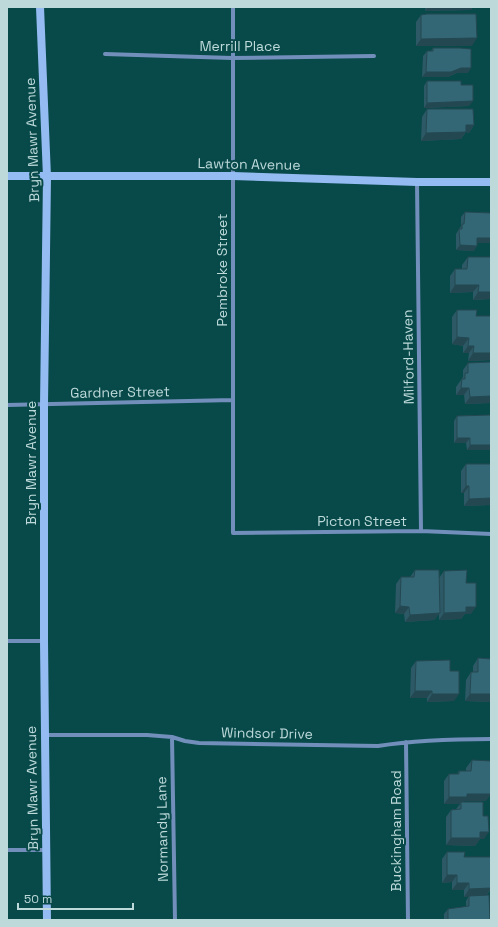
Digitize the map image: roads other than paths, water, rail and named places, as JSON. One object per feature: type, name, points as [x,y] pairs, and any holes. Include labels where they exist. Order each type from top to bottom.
[{"type":"street","name":"Bryn Mawr Avenue","points":[[40,7],[47,176],[44,405],[44,735],[47,920]]},
{"type":"street","name":"Pembroke Street","points":[[233,7],[233,533]]},
{"type":"street","name":"Merrill Place","points":[[105,54],[232,58],[374,56]]},
{"type":"street","name":"Lawton Avenue","points":[[7,176],[232,176],[417,182],[491,182]]},
{"type":"street","name":"Milford-Haven","points":[[417,182],[421,531]]},
{"type":"street","name":"Gardner Street","points":[[7,405],[233,400]]},
{"type":"street","name":"Picton Street","points":[[233,533],[421,531],[491,534]]},
{"type":"street","points":[[7,641],[44,641]]},
{"type":"street","name":"Windsor Drive","points":[[44,735],[147,735],[172,737],[199,743],[378,746],[443,739],[491,739]]},
{"type":"street","name":"Normandy Lane","points":[[172,737],[175,920]]},
{"type":"street","name":"Buckingham Road","points":[[406,742],[408,920]]},
{"type":"street","points":[[7,850],[47,850]]}]
